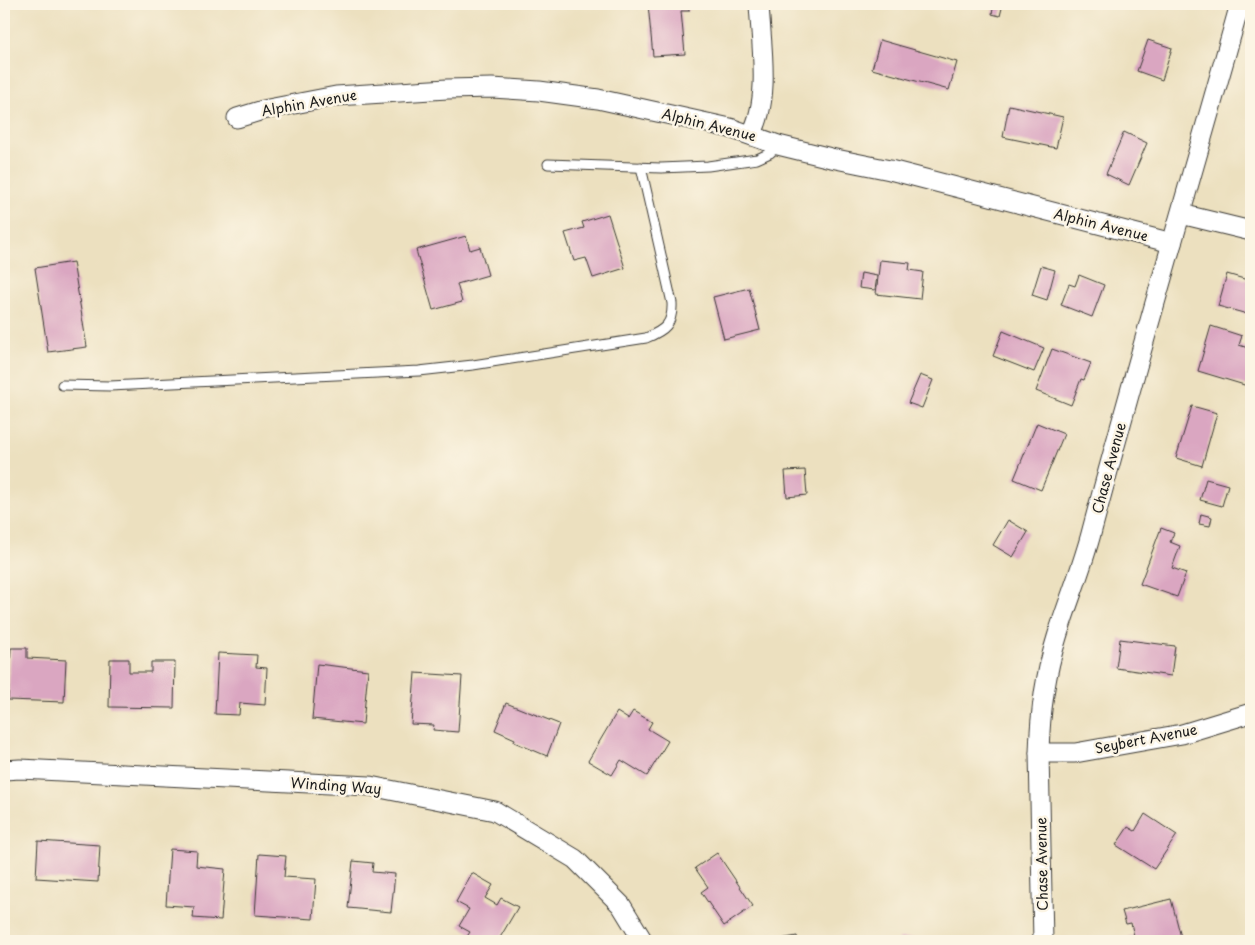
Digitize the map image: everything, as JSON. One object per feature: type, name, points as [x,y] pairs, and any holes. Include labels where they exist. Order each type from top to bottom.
[{"type":"street","points":[[751,135],[761,110],[763,72],[759,4]]},
{"type":"street","name":"Chase Avenue","points":[[1043,941],[1040,730],[1045,688],[1056,639],[1087,548],[1240,4]]},
{"type":"street","name":"Alphin Avenue","points":[[237,118],[263,110],[336,96],[447,89],[492,88],[539,91],[598,99],[730,128],[778,145],[890,170],[1172,243]]},
{"type":"street","points":[[1181,214],[1251,231]]},
{"type":"street","name":"Seybert Avenue","points":[[1040,753],[1075,753],[1182,734],[1251,713]]},
{"type":"street","name":"Winding Way","points":[[4,770],[20,769],[370,786],[495,811],[575,859],[621,906],[643,941]]},
{"type":"lane","points":[[548,164],[641,167],[708,166],[758,159],[770,153],[778,145]]},
{"type":"lane","points":[[62,385],[110,386],[419,371],[473,365],[646,338],[660,332],[668,324],[673,314],[672,302],[641,167]]},
{"type":"building","points":[[648,4],[689,4],[689,11],[681,11],[685,54],[653,56]]},
{"type":"building","points":[[994,4],[1003,4],[1000,16],[992,14]]},
{"type":"building","points":[[880,40],[957,62],[949,90],[872,69]]},
{"type":"building","points":[[1148,40],[1172,48],[1162,80],[1137,71]]},
{"type":"building","points":[[1009,105],[1063,117],[1056,148],[1003,137]]},
{"type":"building","points":[[1124,132],[1147,143],[1129,185],[1106,174]]},
{"type":"building","points":[[608,214],[625,268],[593,278],[586,258],[574,261],[565,233],[584,228],[582,222]]},
{"type":"building","points":[[466,236],[470,250],[480,247],[488,275],[457,284],[462,302],[433,310],[416,250]]},
{"type":"building","points":[[880,260],[910,263],[909,270],[923,272],[920,299],[876,294]]},
{"type":"building","points":[[73,262],[87,347],[48,352],[35,268]]},
{"type":"building","points":[[1041,266],[1055,270],[1047,300],[1032,295]]},
{"type":"building","points":[[861,273],[877,276],[875,290],[859,288]]},
{"type":"building","points":[[1227,274],[1251,281],[1251,315],[1218,306]]},
{"type":"building","points":[[1079,275],[1104,285],[1092,317],[1061,305],[1069,284],[1075,286]]},
{"type":"building","points":[[749,288],[760,330],[724,339],[713,297]]},
{"type":"building","points":[[1211,326],[1242,336],[1239,345],[1251,349],[1251,387],[1198,371]]},
{"type":"building","points":[[1003,331],[1044,348],[1034,372],[993,356]]},
{"type":"building","points":[[1052,349],[1091,363],[1084,380],[1081,379],[1071,405],[1036,391]]},
{"type":"building","points":[[920,375],[933,380],[922,408],[908,403]]},
{"type":"building","points":[[1192,406],[1217,413],[1202,466],[1176,458]]},
{"type":"building","points":[[1037,423],[1064,434],[1041,490],[1014,479]]},
{"type":"building","points":[[805,470],[807,495],[787,497],[785,471]]},
{"type":"building","points":[[1206,479],[1228,485],[1222,506],[1200,500]]},
{"type":"building","points":[[1201,514],[1212,517],[1210,526],[1199,524]]},
{"type":"building","points":[[1008,520],[1028,532],[1013,557],[993,545]]},
{"type":"building","points":[[1161,528],[1174,533],[1170,542],[1180,546],[1172,568],[1186,573],[1177,597],[1140,584]]},
{"type":"building","points":[[1120,639],[1175,646],[1171,676],[1116,668]]},
{"type":"building","points":[[11,648],[27,648],[27,658],[66,660],[64,702],[8,700]]},
{"type":"building","points":[[218,653],[257,655],[256,667],[267,668],[265,705],[240,703],[239,715],[215,714]]},
{"type":"building","points":[[110,659],[129,659],[129,672],[151,672],[151,662],[175,662],[174,708],[109,707]]},
{"type":"building","points":[[317,664],[368,670],[363,724],[312,719]]},
{"type":"building","points":[[415,673],[462,676],[458,732],[433,730],[434,725],[411,724]]},
{"type":"building","points":[[506,703],[559,724],[547,756],[514,742],[515,739],[495,730]]},
{"type":"building","points":[[633,711],[652,722],[648,729],[668,741],[647,776],[621,760],[612,775],[588,761],[617,712],[628,719]]},
{"type":"building","points":[[1145,814],[1177,835],[1154,869],[1116,845],[1128,827],[1135,831]]},
{"type":"building","points":[[38,841],[100,845],[98,882],[36,878]]},
{"type":"building","points":[[170,849],[197,851],[196,866],[225,869],[221,920],[193,918],[194,907],[166,905]]},
{"type":"building","points":[[717,853],[753,906],[724,926],[701,892],[708,887],[695,868]]},
{"type":"building","points":[[259,854],[286,856],[284,877],[316,879],[313,919],[255,915]]},
{"type":"building","points":[[353,861],[373,863],[372,872],[395,874],[391,912],[348,908]]},
{"type":"building","points":[[472,873],[493,885],[485,898],[497,905],[501,898],[518,907],[498,941],[472,941],[466,938],[470,932],[459,926],[469,909],[456,902]]},
{"type":"building","points":[[1171,899],[1182,941],[1116,941],[1134,936],[1131,923],[1126,924],[1122,911]]},
{"type":"building","points":[[797,936],[798,941],[775,941],[775,940]]},
{"type":"building","points":[[899,938],[960,938],[960,941],[899,941]]},
{"type":"building","points":[[1229,939],[1244,940],[1244,941],[1229,941]]}]
